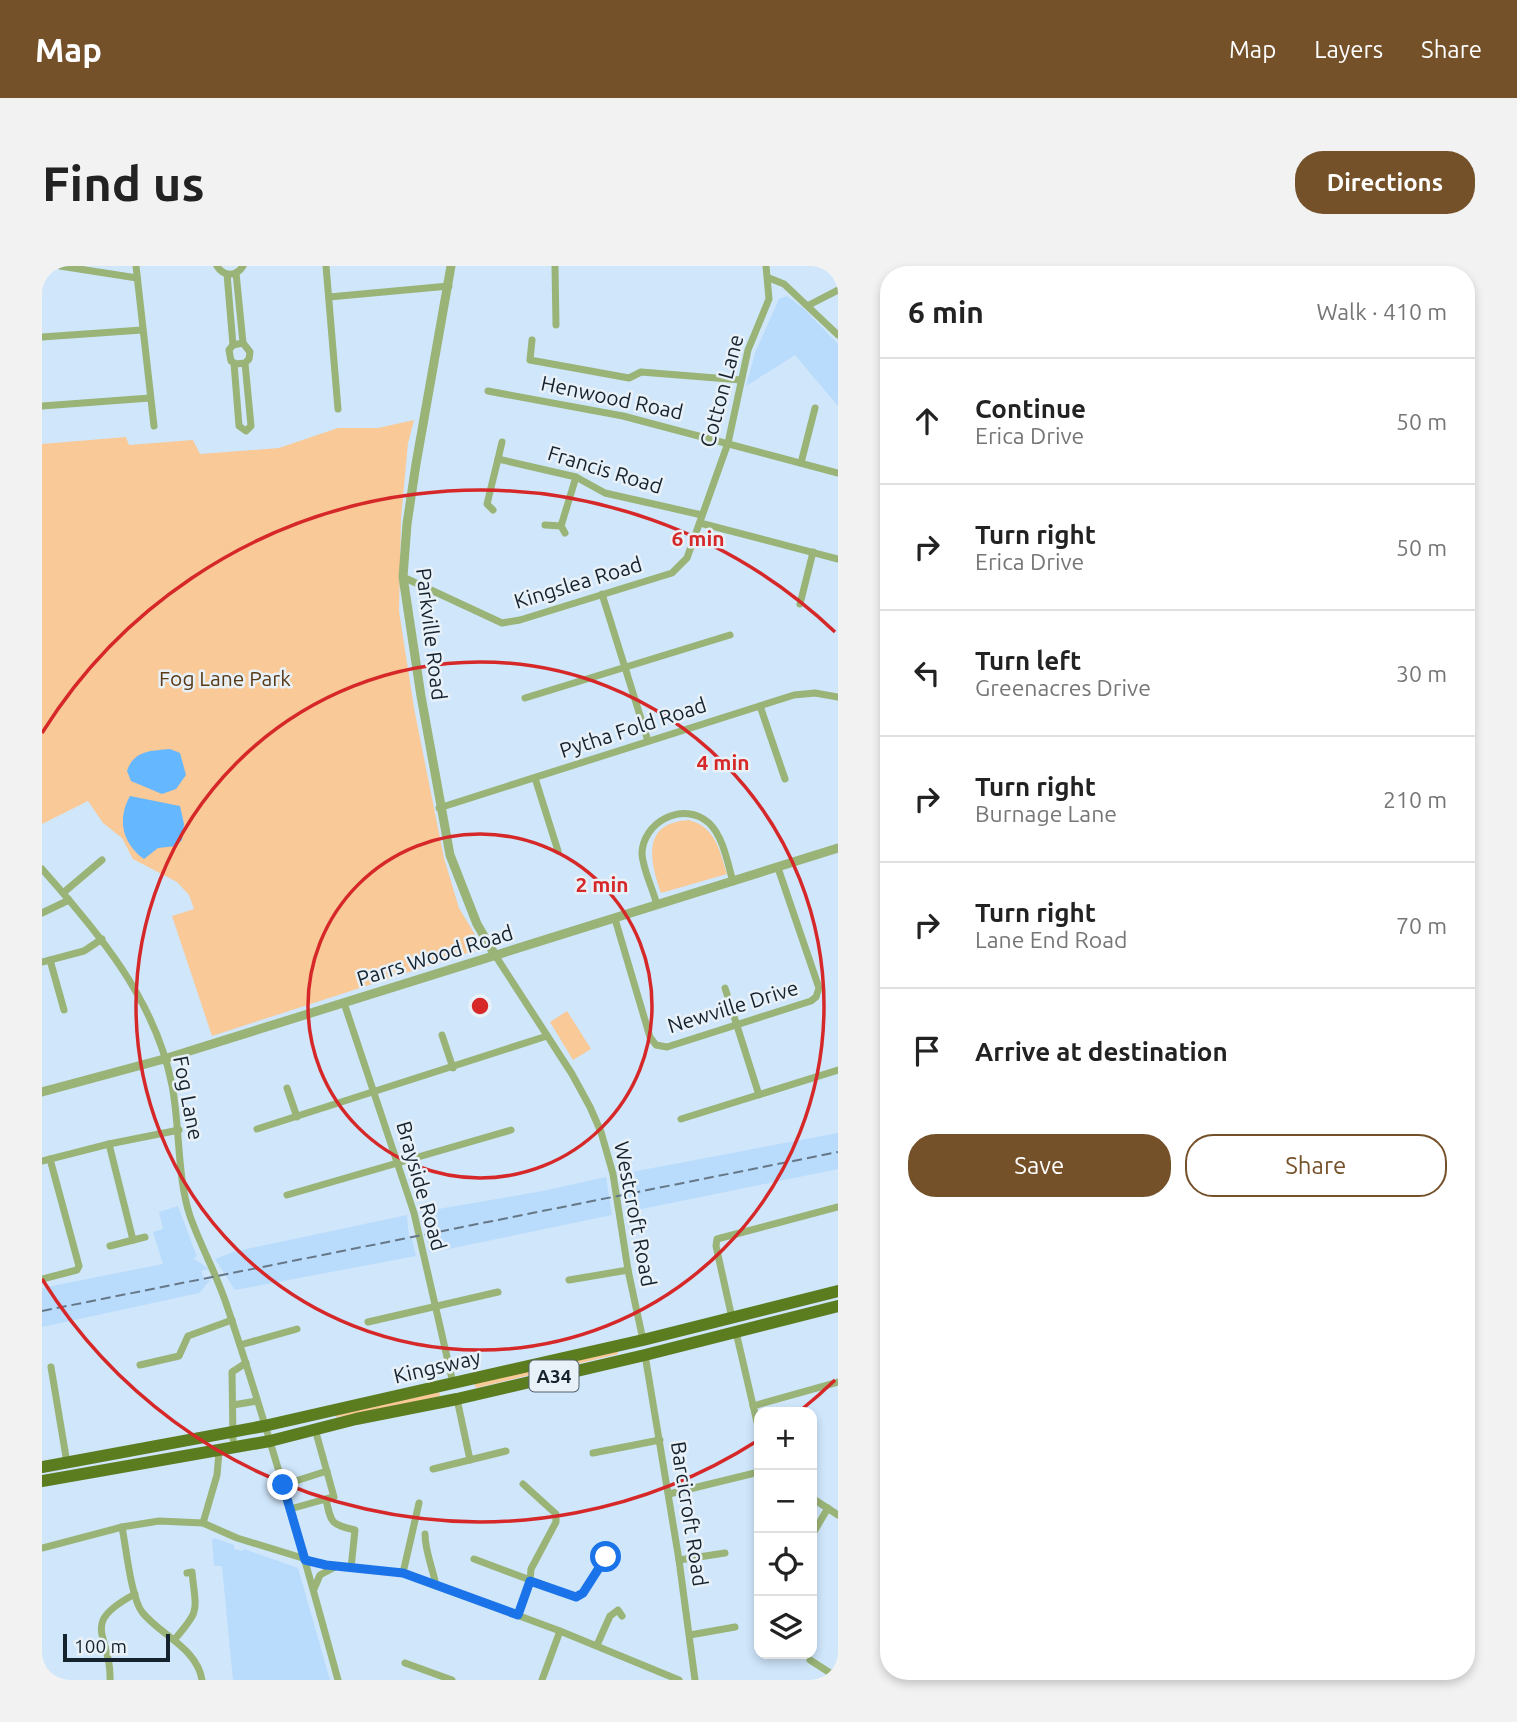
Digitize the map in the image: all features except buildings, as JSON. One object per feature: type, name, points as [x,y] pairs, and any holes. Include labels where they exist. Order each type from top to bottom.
[{"type":"highway","name":"Kingsway","points":[[42,1467],[232,1436],[264,1426],[643,1340],[838,1291]]},
{"type":"highway","name":"Kingsway","points":[[42,1481],[179,1453],[219,1451],[270,1441],[356,1419],[457,1399],[838,1306]]},
{"type":"highway","points":[[264,1426],[277,1432],[334,1419],[356,1419]]},
{"type":"highway","points":[[146,1449],[179,1453],[232,1436],[261,1435],[270,1441]]},
{"type":"street","points":[[60,266],[137,278]]},
{"type":"street","points":[[136,266],[154,426]]},
{"type":"street","points":[[216,266],[227,274],[236,273],[243,266]]},
{"type":"street","points":[[326,266],[338,409]]},
{"type":"street","name":"Parkville Road","points":[[451,266],[416,464],[403,577],[439,808],[450,855],[477,924],[495,955]]},
{"type":"street","points":[[555,266],[556,325]]},
{"type":"street","name":"Cotton Lane","points":[[700,523],[728,443],[748,350],[769,299],[766,266]]},
{"type":"street","points":[[234,363],[245,363],[250,352],[243,344],[236,273]]},
{"type":"street","points":[[227,274],[233,345],[228,354],[234,363],[239,426],[246,431],[251,426],[245,363]]},
{"type":"street","points":[[769,278],[784,284],[838,335]]},
{"type":"street","points":[[329,297],[449,286]]},
{"type":"street","points":[[809,305],[838,290]]},
{"type":"street","points":[[42,337],[142,330]]},
{"type":"street","points":[[532,340],[530,360],[629,378],[641,372],[741,380]]},
{"type":"street","points":[[233,345],[243,344]]},
{"type":"street","name":"Henwood Road","points":[[488,391],[623,416],[838,473]]},
{"type":"street","points":[[42,406],[150,398]]},
{"type":"street","points":[[800,463],[816,408]]},
{"type":"street","points":[[477,507],[490,507],[502,442]]},
{"type":"street","name":"Francis Road","points":[[498,459],[576,477],[605,492],[702,515]]},
{"type":"street","points":[[545,525],[563,529],[576,477]]},
{"type":"street","points":[[700,523],[838,559]]},
{"type":"street","name":"Kingslea Road","points":[[403,577],[502,623],[520,620],[672,573],[687,558],[700,523]]},
{"type":"street","points":[[800,604],[813,552]]},
{"type":"street","points":[[602,594],[648,741]]},
{"type":"street","points":[[525,698],[730,635]]},
{"type":"street","name":"Pytha Fold Road","points":[[439,808],[806,693],[838,697]]},
{"type":"street","points":[[760,706],[785,779]]},
{"type":"street","points":[[535,778],[558,852]]},
{"type":"street","points":[[657,905],[642,856],[643,842],[650,829],[660,820],[674,815],[690,814],[710,823],[718,835],[733,882]]},
{"type":"street","name":"Parrs Wood Road","points":[[42,1092],[164,1059],[838,848]]},
{"type":"street","points":[[63,893],[102,860]]},
{"type":"street","name":"Newville Drive","points":[[615,919],[650,1037],[656,1045],[667,1047],[811,1002],[819,988],[778,868]]},
{"type":"street","name":"Fog Lane","points":[[42,869],[102,939],[138,995],[164,1059],[172,1083],[184,1191],[189,1212],[246,1363],[338,1680]]},
{"type":"street","points":[[42,913],[69,900]]},
{"type":"street","points":[[64,1010],[46,961],[84,951],[102,939]]},
{"type":"street","name":"Westcroft Road","points":[[495,955],[590,1107],[601,1132],[613,1174],[628,1270],[643,1340]]},
{"type":"street","points":[[725,988],[759,1095]]},
{"type":"street","name":"Brayside Road","points":[[345,1003],[414,1213],[453,1382]]},
{"type":"street","points":[[442,1035],[453,1068]]},
{"type":"street","points":[[257,1129],[547,1036]]},
{"type":"street","points":[[681,1119],[838,1070]]},
{"type":"street","points":[[287,1088],[297,1117]]},
{"type":"street","points":[[42,1279],[77,1270],[79,1266],[46,1160],[179,1130]]},
{"type":"street","points":[[287,1195],[511,1130]]},
{"type":"street","points":[[109,1144],[133,1240]]},
{"type":"street","points":[[732,1318],[716,1246],[717,1239],[838,1207]]},
{"type":"street","points":[[110,1246],[145,1237]]},
{"type":"street","points":[[569,1280],[628,1270]]},
{"type":"street","points":[[368,1322],[498,1292]]},
{"type":"street","points":[[140,1364],[179,1356],[187,1336],[232,1320]]},
{"type":"street","points":[[240,1345],[297,1329]]},
{"type":"street","points":[[736,1332],[754,1410]]},
{"type":"street","name":"Barcicroft Road","points":[[645,1354],[669,1494],[695,1680]]},
{"type":"street","points":[[232,1436],[232,1372],[246,1363]]},
{"type":"street","points":[[51,1367],[67,1463]]},
{"type":"street","points":[[753,1406],[838,1382]]},
{"type":"street","points":[[457,1399],[470,1460]]},
{"type":"street","points":[[233,1405],[257,1401]]},
{"type":"street","points":[[290,1509],[334,1497],[315,1429]]},
{"type":"street","points":[[593,1453],[660,1440]]},
{"type":"street","points":[[203,1523],[216,1475],[219,1451]]},
{"type":"street","points":[[433,1469],[506,1451]]},
{"type":"street","points":[[283,1485],[327,1471]]},
{"type":"street","points":[[669,1494],[754,1473]]},
{"type":"street","points":[[518,1615],[530,1581],[531,1569],[556,1522],[556,1514],[523,1484]]},
{"type":"street","points":[[326,1499],[330,1520],[334,1525],[355,1531],[351,1568]]},
{"type":"street","points":[[817,1501],[838,1515]]},
{"type":"street","points":[[403,1573],[419,1503]]},
{"type":"street","points":[[813,1533],[828,1508]]},
{"type":"street","points":[[42,1548],[122,1527],[159,1521],[203,1523],[237,1538],[305,1560],[403,1573],[597,1645],[679,1680]]},
{"type":"street","points":[[122,1527],[135,1594],[142,1611],[196,1662],[202,1680]]},
{"type":"street","points":[[425,1534],[425,1547],[433,1566],[436,1586]]},
{"type":"street","points":[[679,1560],[725,1553]]},
{"type":"street","points":[[474,1559],[576,1597],[583,1593],[606,1557]]},
{"type":"street","points":[[314,1591],[320,1575],[336,1566]]},
{"type":"street","points":[[174,1640],[190,1622],[196,1609],[191,1572],[187,1573]]},
{"type":"street","points":[[110,1680],[111,1667],[101,1637],[101,1625],[107,1612],[135,1594]]},
{"type":"street","points":[[597,1645],[610,1616],[618,1611],[622,1616]]},
{"type":"street","points":[[690,1635],[735,1627]]},
{"type":"street","points":[[542,1680],[560,1631]]},
{"type":"street","points":[[810,1660],[838,1678]]},
{"type":"street","points":[[405,1663],[452,1680]]},
{"type":"shaded area","points":[[787,296],[803,308],[838,344],[838,406],[795,355],[746,386],[755,353],[779,299]]},
{"type":"shaded area","points":[[838,1133],[838,1169],[627,1212],[621,1174]]},
{"type":"shaded area","points":[[606,1177],[612,1215],[429,1253],[421,1212]]},
{"type":"shaded area","points":[[178,1206],[197,1257],[193,1258],[209,1269],[201,1271],[205,1281],[211,1279],[199,1293],[42,1327],[42,1288],[163,1264],[153,1232],[163,1229],[159,1212]]},
{"type":"shaded area","points":[[407,1215],[409,1239],[412,1239],[416,1256],[235,1290],[215,1259],[233,1252]]},
{"type":"shaded area","points":[[214,1538],[234,1545],[234,1549],[244,1549],[298,1568],[330,1680],[233,1680],[222,1566],[214,1566]]},
{"type":"green space","name":"Fog Lane Park","points":[[414,420],[408,443],[401,519],[399,611],[414,708],[444,858],[459,908],[483,948],[212,1036],[172,916],[194,909],[189,895],[177,882],[133,859],[122,838],[103,823],[88,801],[42,824],[42,444],[126,437],[129,445],[193,440],[200,454],[279,448],[338,428],[378,428]]},
{"type":"green space","points":[[689,820],[711,834],[719,848],[727,874],[661,893],[652,856],[656,836],[663,828]]},
{"type":"green space","points":[[567,1011],[591,1049],[573,1060],[550,1022]]},
{"type":"green space","points":[[617,1349],[618,1354],[476,1388],[474,1383]]},
{"type":"green space","points":[[439,1392],[440,1396],[336,1417],[336,1414]]},
{"type":"water","points":[[170,749],[180,753],[186,775],[176,789],[162,794],[131,781],[127,771],[134,759],[144,753]]},
{"type":"water","points":[[130,796],[180,806],[184,824],[182,840],[176,846],[158,848],[144,859],[131,846],[124,830],[124,813]]},
{"type":"railway","points":[[42,1311],[838,1152]]},
{"type":"route","points":[[283,1485],[305,1560],[326,1565],[403,1573],[518,1615],[530,1581],[576,1597],[583,1593],[606,1557]]}]
